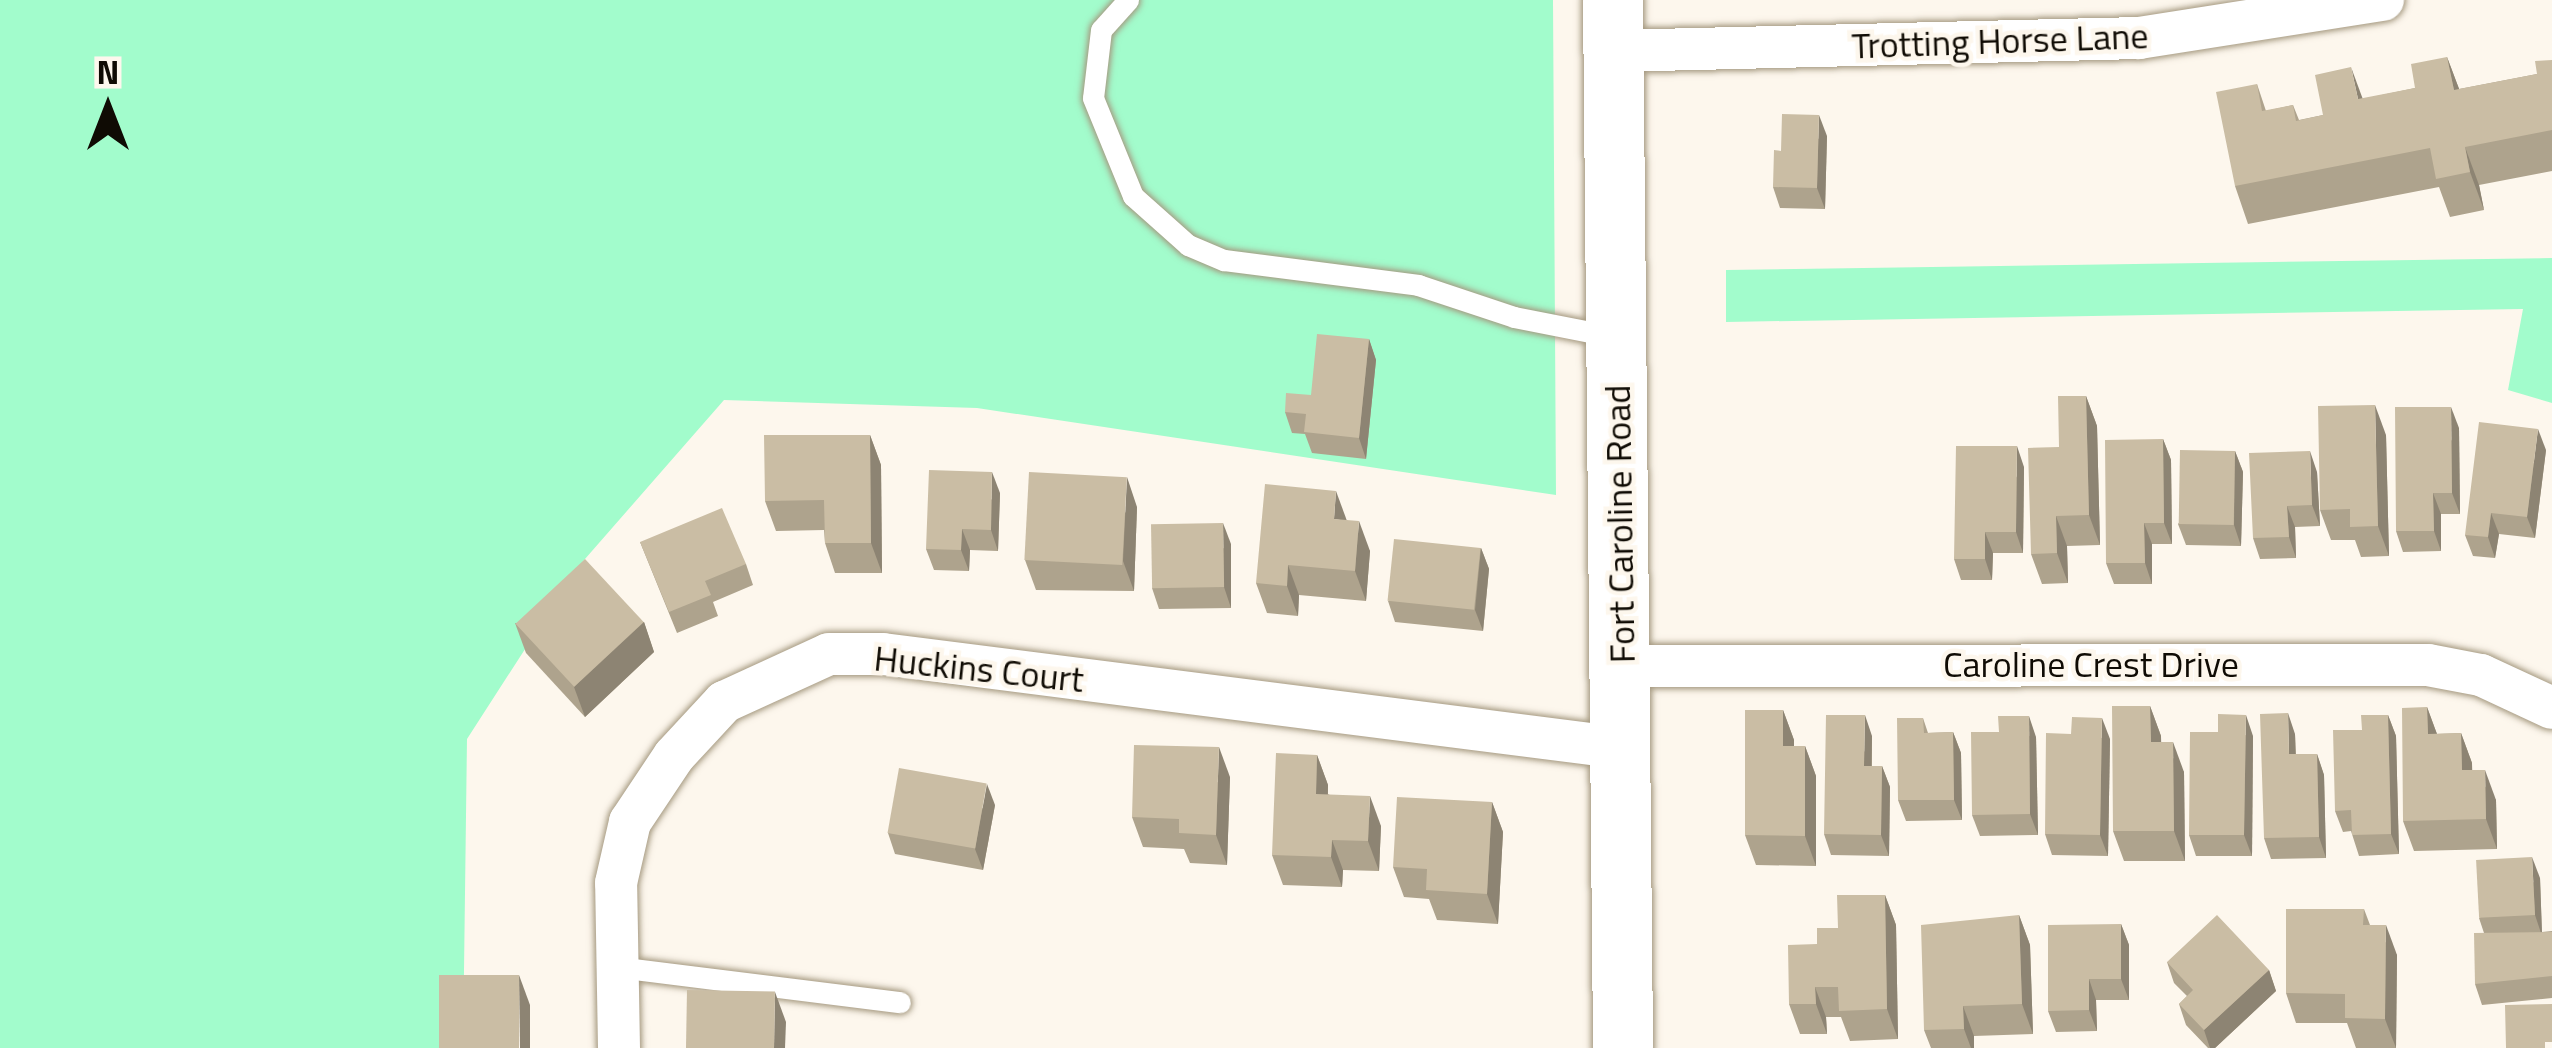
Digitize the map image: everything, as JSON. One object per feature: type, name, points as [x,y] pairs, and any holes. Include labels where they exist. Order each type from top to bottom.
[{"type":"street","name":"Trotting Horse Lane","points":[[1614,26],[2139,38],[2383,0]]},
{"type":"street","name":"Fort Caroline Road","points":[[1614,26],[1624,1048]]},
{"type":"street","name":"Huckins Court","points":[[619,1048],[616,884],[631,822],[674,756],[724,702],[830,654],[907,657],[1622,748]]},
{"type":"street","name":"Caroline Crest Drive","points":[[1621,667],[2428,664],[2481,675],[2552,708]]},
{"type":"lane","points":[[1128,0],[1102,30],[1093,98],[1132,196],[1188,245],[1224,260],[1402,281],[1617,338]]},
{"type":"lane","points":[[617,967],[900,1002]]},
{"type":"green space","points":[[0,0],[1553,0],[1556,495],[977,408],[724,400],[578,567],[467,739],[463,1048],[0,1048]]},
{"type":"green space","points":[[2552,258],[2552,403],[2508,390],[2523,309],[1726,322],[1726,270]]},
{"type":"building","points":[[2447,57],[2454,90],[2537,74],[2535,61],[2552,60],[2552,130],[2465,147],[2470,172],[2436,179],[2430,148],[2235,186],[2216,92],[2257,84],[2262,111],[2293,105],[2296,121],[2323,115],[2315,75],[2351,67],[2358,99],[2415,88],[2411,64]]},
{"type":"building","points":[[1782,114],[1819,115],[1817,188],[1773,187]]},
{"type":"building","points":[[1317,334],[1369,339],[1359,438],[1304,432],[1306,414],[1285,412],[1286,393],[1311,395]]},
{"type":"building","points":[[2058,396],[2086,396],[2089,515],[2056,516],[2057,553],[2031,554],[2028,448],[2059,447]]},
{"type":"building","points":[[2375,405],[2378,526],[2350,527],[2350,509],[2320,510],[2318,406]]},
{"type":"building","points":[[2395,407],[2451,407],[2452,493],[2433,493],[2434,531],[2396,531]]},
{"type":"building","points":[[2479,422],[2538,429],[2527,517],[2491,513],[2488,537],[2465,535]]},
{"type":"building","points":[[764,435],[870,435],[871,543],[825,543],[824,500],[765,501]]},
{"type":"building","points":[[2163,439],[2164,523],[2144,523],[2145,563],[2106,563],[2105,440]]},
{"type":"building","points":[[1956,446],[2017,446],[2016,532],[1985,532],[1985,559],[1954,559]]},
{"type":"building","points":[[2180,450],[2235,451],[2234,525],[2179,524]]},
{"type":"building","points":[[2310,451],[2312,505],[2287,506],[2289,537],[2253,538],[2249,453]]},
{"type":"building","points":[[929,470],[992,472],[991,530],[962,529],[961,550],[926,549]]},
{"type":"building","points":[[1029,472],[1127,477],[1122,565],[1024,560]]},
{"type":"building","points":[[1265,484],[1336,491],[1334,519],[1359,521],[1355,571],[1288,565],[1287,586],[1256,583]]},
{"type":"building","points":[[722,508],[746,564],[705,581],[711,595],[669,612],[640,542]]},
{"type":"building","points":[[1223,523],[1224,587],[1152,588],[1151,524]]},
{"type":"building","points":[[1394,539],[1481,548],[1474,610],[1388,601]]},
{"type":"building","points":[[585,559],[644,622],[574,687],[516,624]]},
{"type":"building","points":[[2112,706],[2150,706],[2151,742],[2173,742],[2174,831],[2113,831]]},
{"type":"building","points":[[2427,707],[2428,734],[2461,733],[2462,770],[2485,770],[2486,819],[2403,821],[2402,708]]},
{"type":"building","points":[[1745,710],[1783,710],[1783,746],[1805,746],[1805,836],[1745,835]]},
{"type":"building","points":[[2288,713],[2289,754],[2317,754],[2319,837],[2264,838],[2260,714]]},
{"type":"building","points":[[2218,714],[2246,715],[2244,835],[2189,835],[2190,732],[2218,732]]},
{"type":"building","points":[[1826,715],[1865,715],[1864,766],[1882,766],[1881,835],[1824,834]]},
{"type":"building","points":[[2361,715],[2388,715],[2391,834],[2352,835],[2351,810],[2335,811],[2333,730],[2362,730]]},
{"type":"building","points":[[1998,716],[2029,716],[2030,814],[1972,815],[1971,732],[1999,732]]},
{"type":"building","points":[[2072,717],[2102,718],[2100,835],[2045,834],[2046,733],[2071,734]]},
{"type":"building","points":[[1897,718],[1923,718],[1924,733],[1953,732],[1954,800],[1898,800]]},
{"type":"building","points":[[1134,745],[1219,747],[1216,835],[1179,833],[1179,819],[1132,817]]},
{"type":"building","points":[[1276,753],[1317,755],[1316,794],[1370,796],[1368,841],[1332,840],[1331,857],[1272,855]]},
{"type":"building","points":[[899,768],[987,783],[975,848],[888,833]]},
{"type":"building","points":[[1397,797],[1492,802],[1487,894],[1426,890],[1427,869],[1393,867]]},
{"type":"building","points":[[2532,857],[2535,915],[2479,918],[2476,860]]},
{"type":"building","points":[[1837,895],[1885,895],[1887,1009],[1839,1011],[1838,987],[1815,987],[1816,1004],[1789,1004],[1788,945],[1817,944],[1817,928],[1838,928]]},
{"type":"building","points":[[2286,909],[2364,909],[2363,925],[2386,925],[2385,1019],[2345,1018],[2345,994],[2286,993]]},
{"type":"building","points":[[2019,915],[2022,1004],[1963,1006],[1964,1029],[1924,1030],[1921,925]]},
{"type":"building","points":[[2217,915],[2269,970],[2204,1030],[2179,1004],[2193,990],[2167,962]]},
{"type":"building","points":[[2121,924],[2121,979],[2089,979],[2089,1010],[2048,1011],[2048,925]]},
{"type":"building","points":[[2552,932],[2552,976],[2475,984],[2474,933]]},
{"type":"building","points":[[439,975],[519,975],[519,1048],[439,1048]]},
{"type":"building","points":[[687,990],[775,992],[774,1048],[686,1048]]},
{"type":"building","points":[[2552,1004],[2552,1042],[2545,1042],[2545,1048],[2506,1048],[2505,1005]]}]
